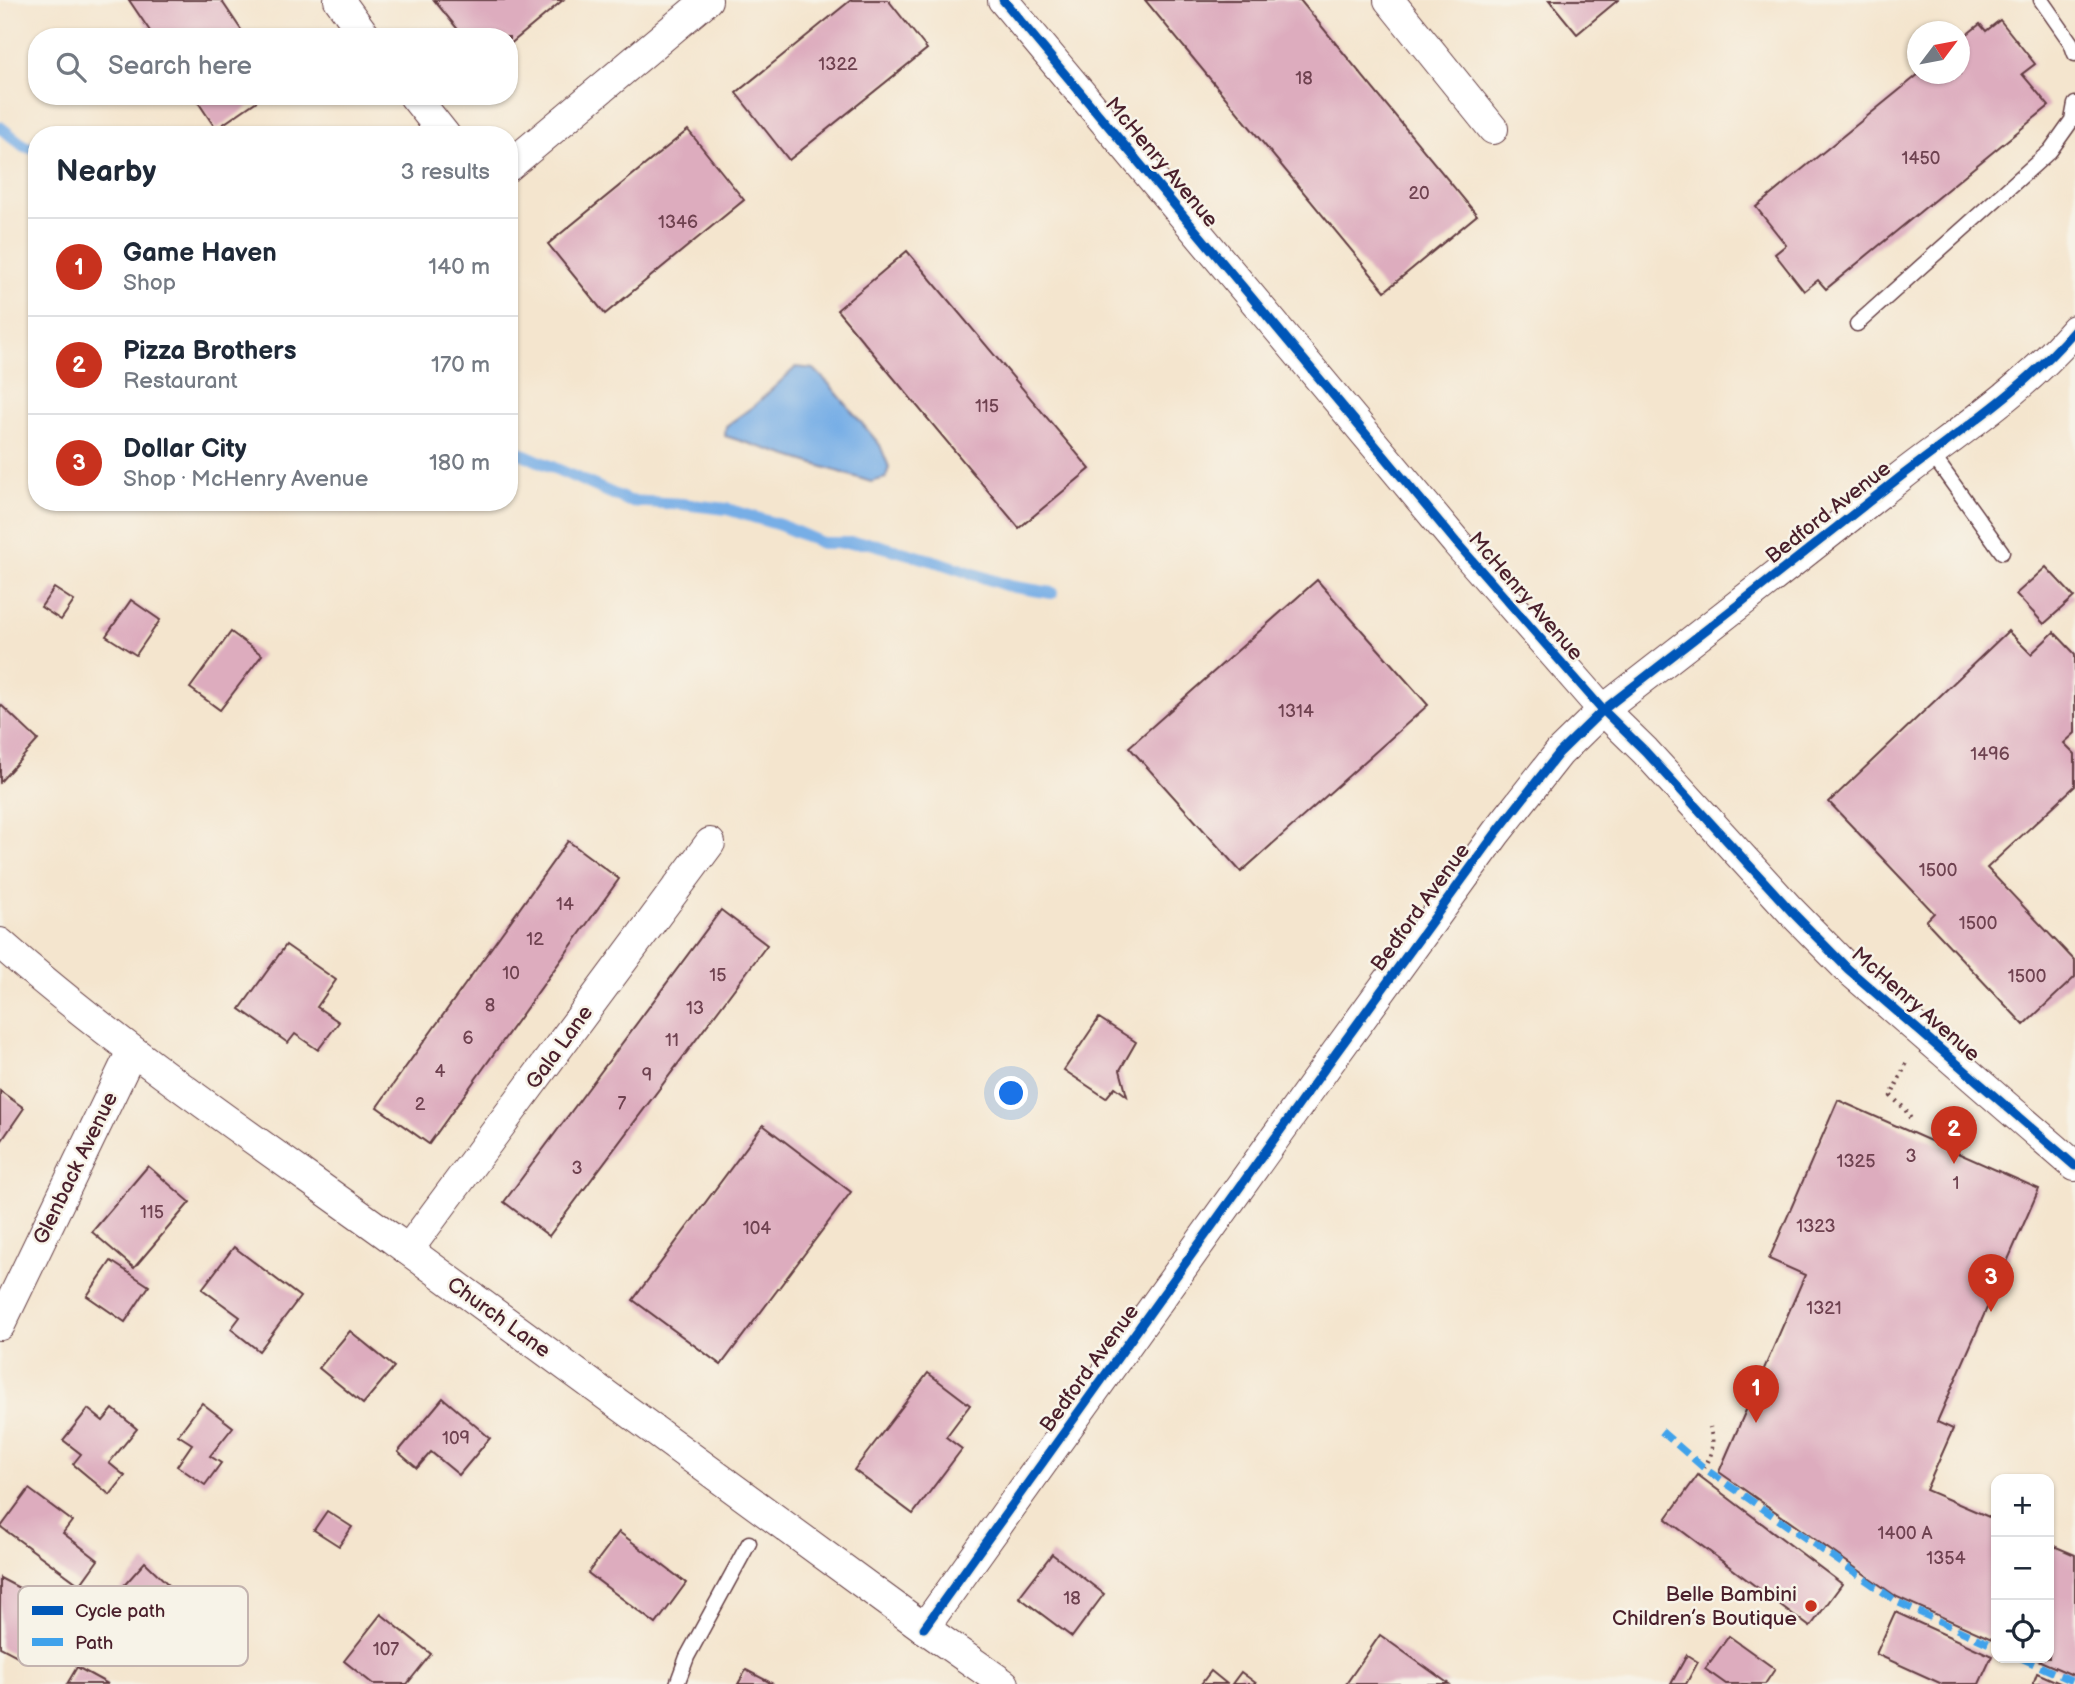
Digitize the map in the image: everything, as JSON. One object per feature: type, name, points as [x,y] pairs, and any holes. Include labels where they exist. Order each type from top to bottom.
[{"type":"street","points":[[339,0],[359,28]]},
{"type":"street","points":[[518,158],[707,0]]},
{"type":"street","name":"McHenry Avenue","points":[[1003,0],[1456,541],[1603,710],[1848,969],[2075,1166]]},
{"type":"street","points":[[1388,0],[1493,129]]},
{"type":"street","points":[[421,105],[438,126]]},
{"type":"street","name":"Bedford Avenue","points":[[923,1628],[1336,1053],[1496,833],[1559,752],[1603,710],[1931,453],[2012,393],[2052,356],[2075,330]]},
{"type":"street","name":"Gala Lane","points":[[408,1250],[710,843]]},
{"type":"street","name":"Church Lane","points":[[0,943],[132,1051],[923,1628],[1004,1684]]},
{"type":"street","name":"Glenback Avenue","points":[[0,1325],[132,1051]]},
{"type":"lane","points":[[2041,0],[2071,43],[2075,54]]},
{"type":"lane","points":[[1857,324],[2050,151],[2072,120],[2075,104]]},
{"type":"lane","points":[[1931,453],[2002,552]]},
{"type":"lane","points":[[677,1684],[687,1657],[749,1543]]},
{"type":"path","points":[[1906,1063],[1891,1096],[1905,1109],[1912,1121]]},
{"type":"path","points":[[1704,1468],[1713,1451],[1710,1427]]},
{"type":"water","points":[[796,367],[814,369],[880,445],[889,467],[886,478],[871,482],[725,436],[726,426],[755,405]]},
{"type":"building","points":[[129,0],[221,0],[240,28],[148,28]]},
{"type":"building","points":[[434,0],[563,0],[518,38],[518,28],[457,28]]},
{"type":"building","points":[[851,0],[888,0],[927,49],[789,160],[736,93]]},
{"type":"building","points":[[1145,0],[1300,0],[1477,215],[1385,291]]},
{"type":"building","points":[[1549,0],[1618,0],[1577,34]]},
{"type":"building","points":[[2000,20],[2035,64],[2022,74],[2049,106],[1826,289],[1818,280],[1804,291],[1775,254],[1786,245],[1756,207],[1907,84],[1970,84],[1970,32],[1980,24],[1986,31]]},
{"type":"building","points":[[200,105],[251,105],[220,126],[214,126]]},
{"type":"building","points":[[688,130],[744,200],[605,314],[548,244]]},
{"type":"building","points":[[907,251],[1090,469],[1019,528],[837,310]]},
{"type":"building","points":[[2046,567],[2074,597],[2044,624],[2016,594]]},
{"type":"building","points":[[1317,580],[1428,705],[1241,872],[1129,747]]},
{"type":"building","points":[[54,588],[74,601],[61,620],[41,607]]},
{"type":"building","points":[[131,600],[160,620],[136,655],[106,636]]},
{"type":"building","points":[[2008,631],[2031,654],[2054,632],[2075,654],[2075,733],[2064,743],[2075,754],[2075,786],[1987,868],[2075,961],[2075,977],[2024,1025],[1926,921],[1934,913],[1829,802]]},
{"type":"building","points":[[231,632],[262,655],[220,710],[190,688]]},
{"type":"building","points":[[0,704],[38,740],[0,782]]},
{"type":"building","points":[[568,841],[619,879],[429,1144],[377,1107]]},
{"type":"building","points":[[721,910],[767,945],[549,1236],[504,1202]]},
{"type":"building","points":[[286,945],[336,980],[317,1007],[339,1022],[318,1050],[295,1034],[288,1043],[240,1009]]},
{"type":"building","points":[[1099,1018],[1136,1042],[1120,1070],[1127,1096],[1115,1087],[1106,1098],[1064,1070]]},
{"type":"building","points":[[0,1091],[24,1108],[0,1143]]},
{"type":"building","points":[[1838,1100],[2039,1189],[1937,1422],[1953,1429],[1926,1490],[1991,1518],[1991,1639],[1897,1597],[1719,1472],[1805,1275],[1769,1259]]},
{"type":"building","points":[[763,1125],[851,1192],[721,1365],[633,1300]]},
{"type":"building","points":[[148,1166],[190,1202],[134,1268],[92,1232]]},
{"type":"building","points":[[234,1247],[300,1297],[259,1351],[231,1329],[240,1317],[202,1289]]},
{"type":"building","points":[[111,1261],[149,1286],[125,1322],[87,1296]]},
{"type":"building","points":[[350,1331],[394,1367],[363,1404],[319,1368]]},
{"type":"building","points":[[928,1373],[970,1405],[946,1437],[962,1449],[913,1514],[854,1470]]},
{"type":"building","points":[[443,1398],[490,1438],[459,1475],[431,1452],[417,1468],[398,1452]]},
{"type":"building","points":[[202,1403],[233,1427],[210,1456],[221,1463],[205,1485],[177,1466],[192,1444],[178,1435]]},
{"type":"building","points":[[88,1409],[103,1421],[113,1409],[137,1429],[109,1463],[125,1476],[110,1495],[73,1464],[81,1454],[63,1440]]},
{"type":"building","points":[[1698,1475],[1842,1584],[1810,1627],[1666,1519]]},
{"type":"building","points":[[29,1489],[72,1521],[63,1533],[98,1560],[80,1585],[1,1527]]},
{"type":"building","points":[[327,1511],[352,1527],[339,1546],[314,1530]]},
{"type":"building","points":[[619,1532],[686,1583],[656,1624],[588,1573]]},
{"type":"building","points":[[2054,1546],[2075,1555],[2075,1676],[2045,1663],[2054,1663]]},
{"type":"building","points":[[1052,1554],[1104,1594],[1072,1637],[1019,1597]]},
{"type":"building","points":[[145,1562],[170,1586],[124,1586]]},
{"type":"building","points":[[0,1578],[18,1587],[18,1656],[0,1647]]},
{"type":"building","points":[[1895,1612],[1991,1656],[1991,1658],[1979,1684],[1942,1684],[1876,1654]]},
{"type":"building","points":[[381,1614],[431,1654],[407,1684],[373,1684],[344,1661]]},
{"type":"building","points":[[1380,1635],[1449,1684],[1346,1684]]},
{"type":"building","points":[[1729,1636],[1775,1669],[1765,1684],[1726,1684],[1705,1669]]},
{"type":"building","points":[[1687,1655],[1698,1662],[1686,1684],[1671,1684]]},
{"type":"building","points":[[77,1667],[108,1684],[67,1684]]},
{"type":"building","points":[[746,1670],[773,1684],[738,1684]]},
{"type":"building","points":[[1211,1671],[1227,1684],[1201,1684]]},
{"type":"building","points":[[1241,1672],[1257,1684],[1232,1684]]},
{"type":"building","points":[[2037,1673],[2062,1684],[2033,1684]]},
{"type":"waterway","points":[[0,127],[28,147]]},
{"type":"waterway","points":[[518,452],[629,501],[727,509],[780,525],[822,543],[870,543],[1009,586],[1052,593]]},
{"type":"marked path","points":[[1661,1431],[1704,1468],[1899,1603],[1991,1645]]},
{"type":"marked path","points":[[2032,1663],[2075,1682]]},
{"type":"cycle path","points":[[1003,0],[1456,542],[1603,710],[1645,751],[1791,911],[1848,969],[2075,1166]]},
{"type":"cycle path","points":[[924,1628],[1328,1064],[1496,833],[1559,753],[1603,710],[2015,389],[2075,330]]},
{"type":"place","name":"Pizza Brothers","points":[[1954,1164]]},
{"type":"place","name":"Dollar City","points":[[1991,1312]]},
{"type":"place","name":"Game Haven","points":[[1756,1423]]},
{"type":"place","name":"Belle Bambini Children’s Boutique","points":[[1811,1606]]}]
